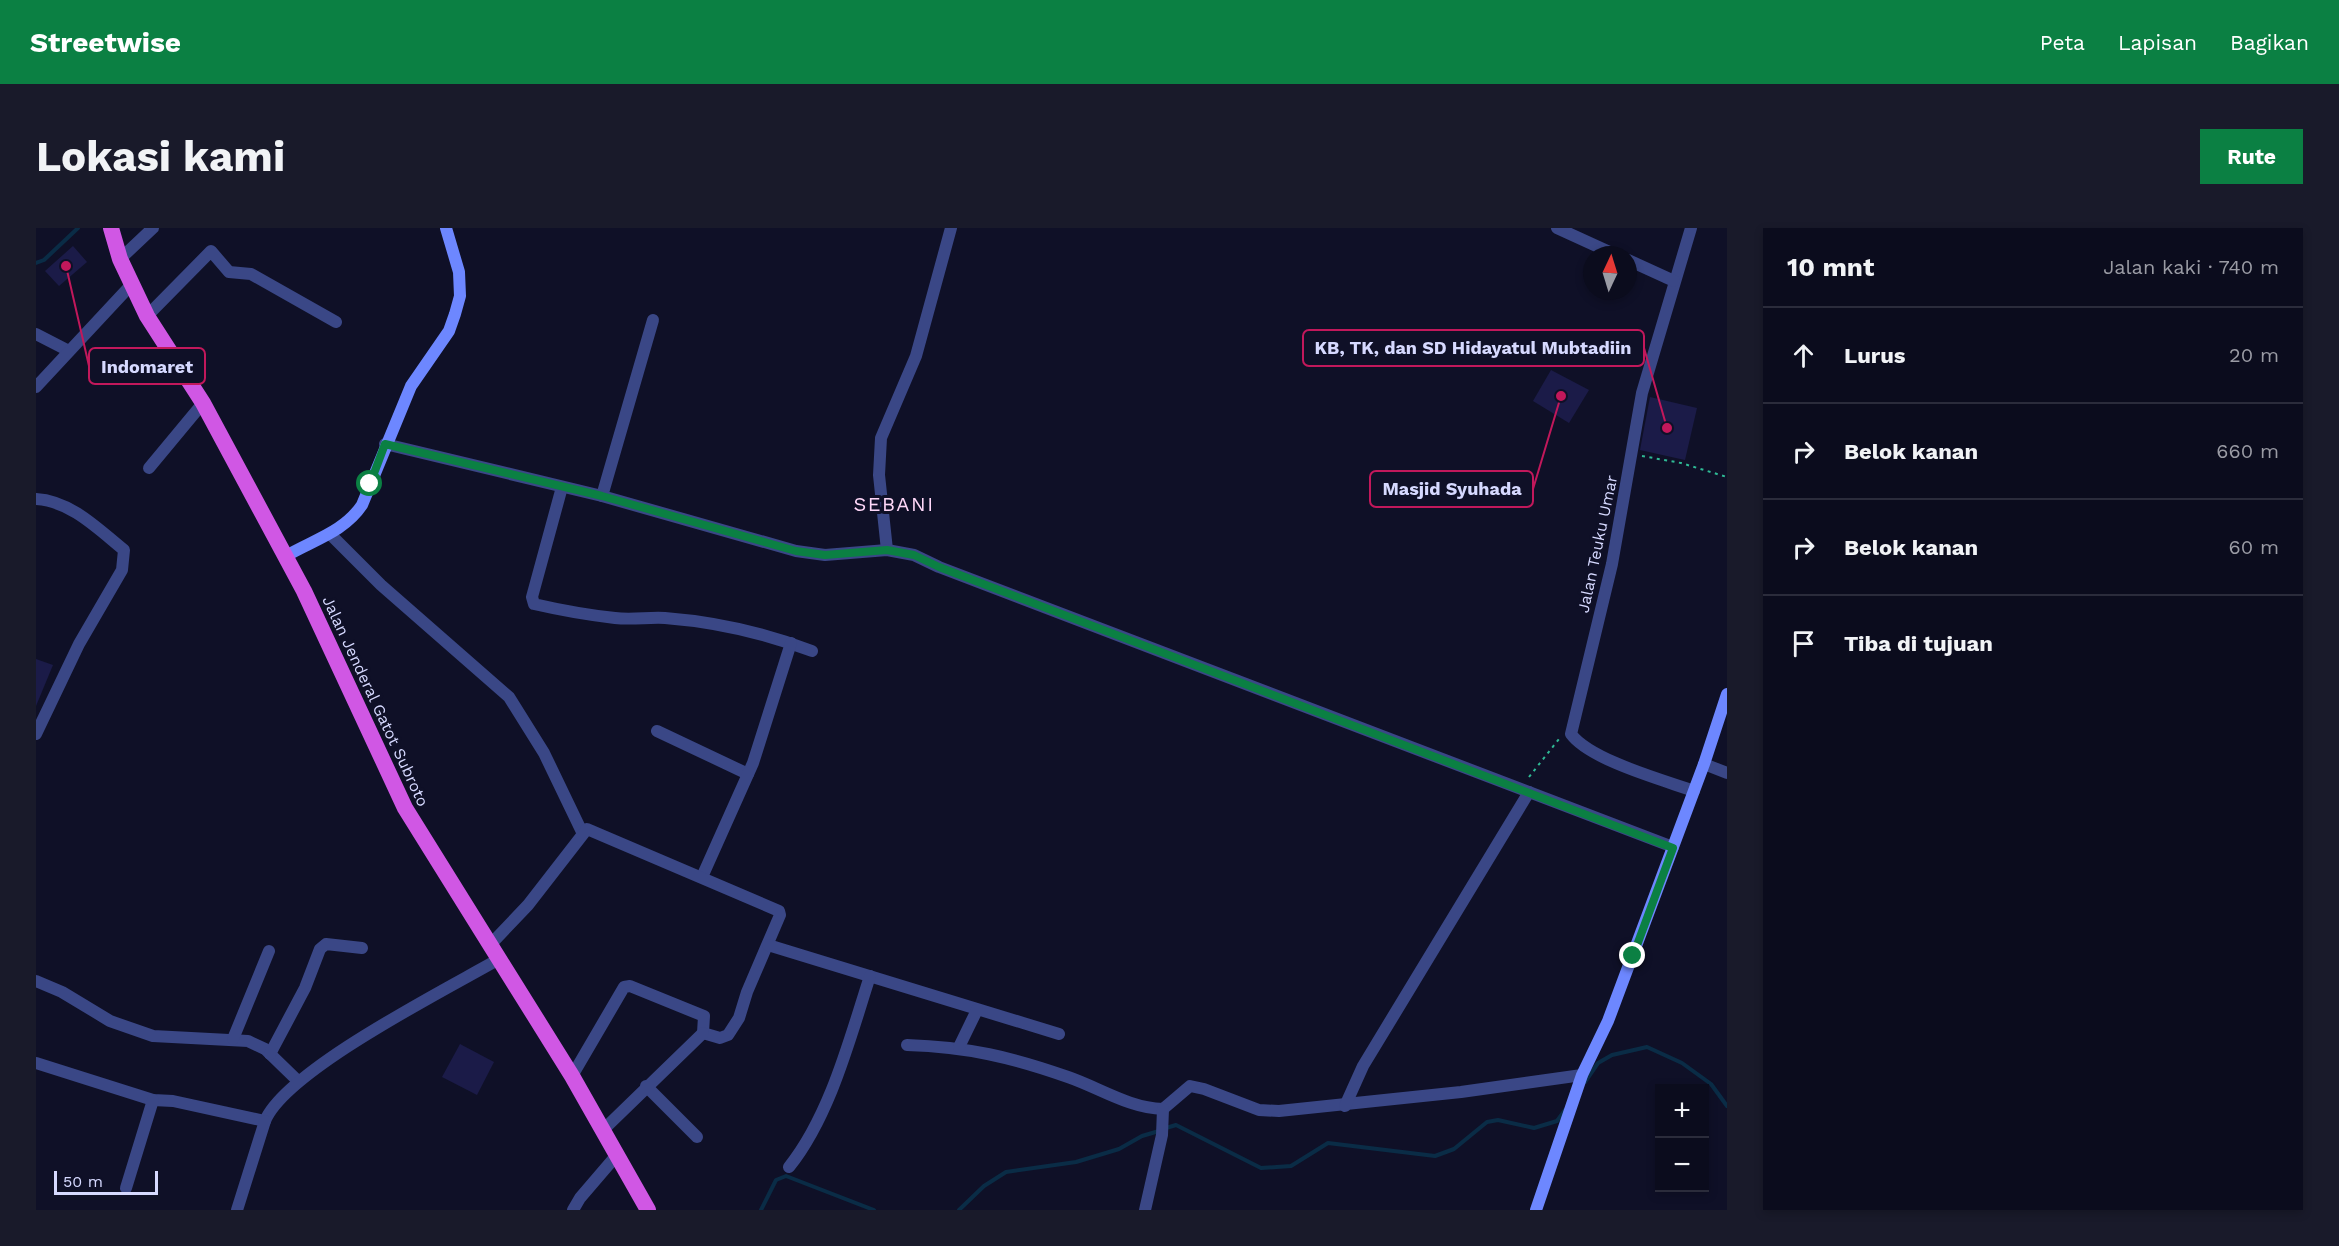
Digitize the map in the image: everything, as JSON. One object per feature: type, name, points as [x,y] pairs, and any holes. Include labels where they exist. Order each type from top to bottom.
[{"type":"highway","name":"Jalan Jenderal Gatot Subroto","points":[[111,228],[131,285],[147,316],[203,403],[286,556],[405,808],[572,1076],[648,1210]]},
{"type":"main road","points":[[286,556],[330,534],[347,522],[362,505],[385,444],[411,386],[449,331],[460,296],[459,272],[446,228]]},
{"type":"main road","points":[[1536,1210],[1582,1075],[1608,1022],[1704,764],[1727,694]]},
{"type":"street","points":[[120,259],[153,228]]},
{"type":"street","points":[[887,550],[879,475],[881,438],[916,356],[951,228]]},
{"type":"street","points":[[1557,228],[1596,246]]},
{"type":"street","name":"Jalan Teuku Umar","points":[[1572,723],[1612,564],[1642,393],[1691,228]]},
{"type":"street","points":[[147,316],[211,251],[229,272],[251,274],[336,322]]},
{"type":"street","points":[[1637,264],[1674,281]]},
{"type":"street","points":[[36,387],[131,285]]},
{"type":"street","points":[[602,496],[653,320]]},
{"type":"street","points":[[36,334],[69,351]]},
{"type":"street","points":[[149,468],[203,403]]},
{"type":"street","points":[[385,444],[602,496],[796,551],[825,555],[887,550],[914,555],[939,567],[1151,650],[1673,848]]},
{"type":"street","points":[[562,488],[532,597],[534,604],[616,618],[665,618],[733,628],[791,643],[812,651]]},
{"type":"street","points":[[36,499],[56,501],[85,518],[124,550],[125,559],[122,570],[79,644],[36,734]]},
{"type":"street","points":[[330,534],[381,585],[461,652],[509,697],[540,746],[582,832]]},
{"type":"street","points":[[702,877],[748,774],[791,643]]},
{"type":"street","points":[[1572,723],[1571,735],[1590,749],[1630,769],[1694,791]]},
{"type":"street","points":[[657,731],[748,774]]},
{"type":"street","points":[[1704,764],[1727,773]]},
{"type":"street","points":[[1346,1106],[1363,1066],[1525,790]]},
{"type":"street","points":[[237,1210],[265,1121],[298,1081],[495,952],[582,832],[592,830],[634,851],[702,877],[779,911],[780,915],[733,1030],[720,1038],[703,1033]]},
{"type":"street","points":[[270,1054],[305,988],[320,949],[326,944],[362,948]]},
{"type":"street","points":[[768,945],[933,993],[977,1010],[1059,1034]]},
{"type":"street","points":[[233,1039],[269,951]]},
{"type":"street","points":[[789,1167],[803,1150],[822,1110],[870,976]]},
{"type":"street","points":[[36,981],[62,992],[127,1028],[167,1038],[248,1041],[270,1054],[298,1081]]},
{"type":"street","points":[[572,1076],[624,987],[630,986],[705,1016],[703,1033],[646,1086],[603,1131]]},
{"type":"street","points":[[959,1047],[977,1010]]},
{"type":"street","points":[[907,1044],[959,1047],[1012,1058],[1071,1078],[1141,1108],[1163,1114]]},
{"type":"street","points":[[36,1063],[153,1100],[174,1101],[265,1121]]},
{"type":"street","points":[[1145,1210],[1162,1135],[1163,1114],[1190,1086],[1259,1110],[1346,1106],[1582,1075]]},
{"type":"street","points":[[646,1086],[697,1137]]},
{"type":"street","points":[[126,1188],[153,1100]]},
{"type":"street","points":[[573,1210],[580,1198],[616,1156]]},
{"type":"path","points":[[1632,454],[1681,463],[1727,477]]},
{"type":"path","points":[[1525,790],[1572,723]]},
{"type":"building","points":[[73,246],[87,262],[59,286],[45,271]]},
{"type":"building","points":[[1551,370],[1589,390],[1569,423],[1533,401]]},
{"type":"building","points":[[1650,397],[1697,408],[1685,460],[1640,450]]},
{"type":"building","points":[[36,659],[53,665],[36,706]]},
{"type":"building","points":[[460,1044],[494,1062],[477,1095],[442,1077]]},
{"type":"waterway","points":[[36,263],[44,260],[78,228]]},
{"type":"waterway","points":[[1585,1082],[1598,1063],[1612,1055],[1647,1047],[1682,1063],[1711,1084],[1727,1106]]},
{"type":"waterway","points":[[1166,1128],[1176,1125],[1261,1168],[1291,1166],[1328,1143],[1435,1156],[1454,1149],[1487,1122],[1498,1120],[1534,1128],[1557,1121],[1565,1110]]},
{"type":"waterway","points":[[959,1210],[984,1186],[1006,1172],[1076,1162],[1119,1149],[1142,1136],[1159,1131]]},
{"type":"waterway","points":[[761,1210],[776,1180],[786,1176],[874,1210]]},
{"type":"place","name":"Indomaret","points":[[66,266]]},
{"type":"place","name":"Masjid Syuhada","points":[[1561,396]]},
{"type":"place","name":"KB, TK, dan SD Hidayatul Mubtadiin","points":[[1667,428]]},
{"type":"district","name":"SEBANI","points":[[894,504]]},
{"type":"route","points":[[370,484],[385,444],[602,496],[796,551],[825,555],[887,550],[914,555],[939,567],[1151,650],[1673,848],[1633,956]]}]
